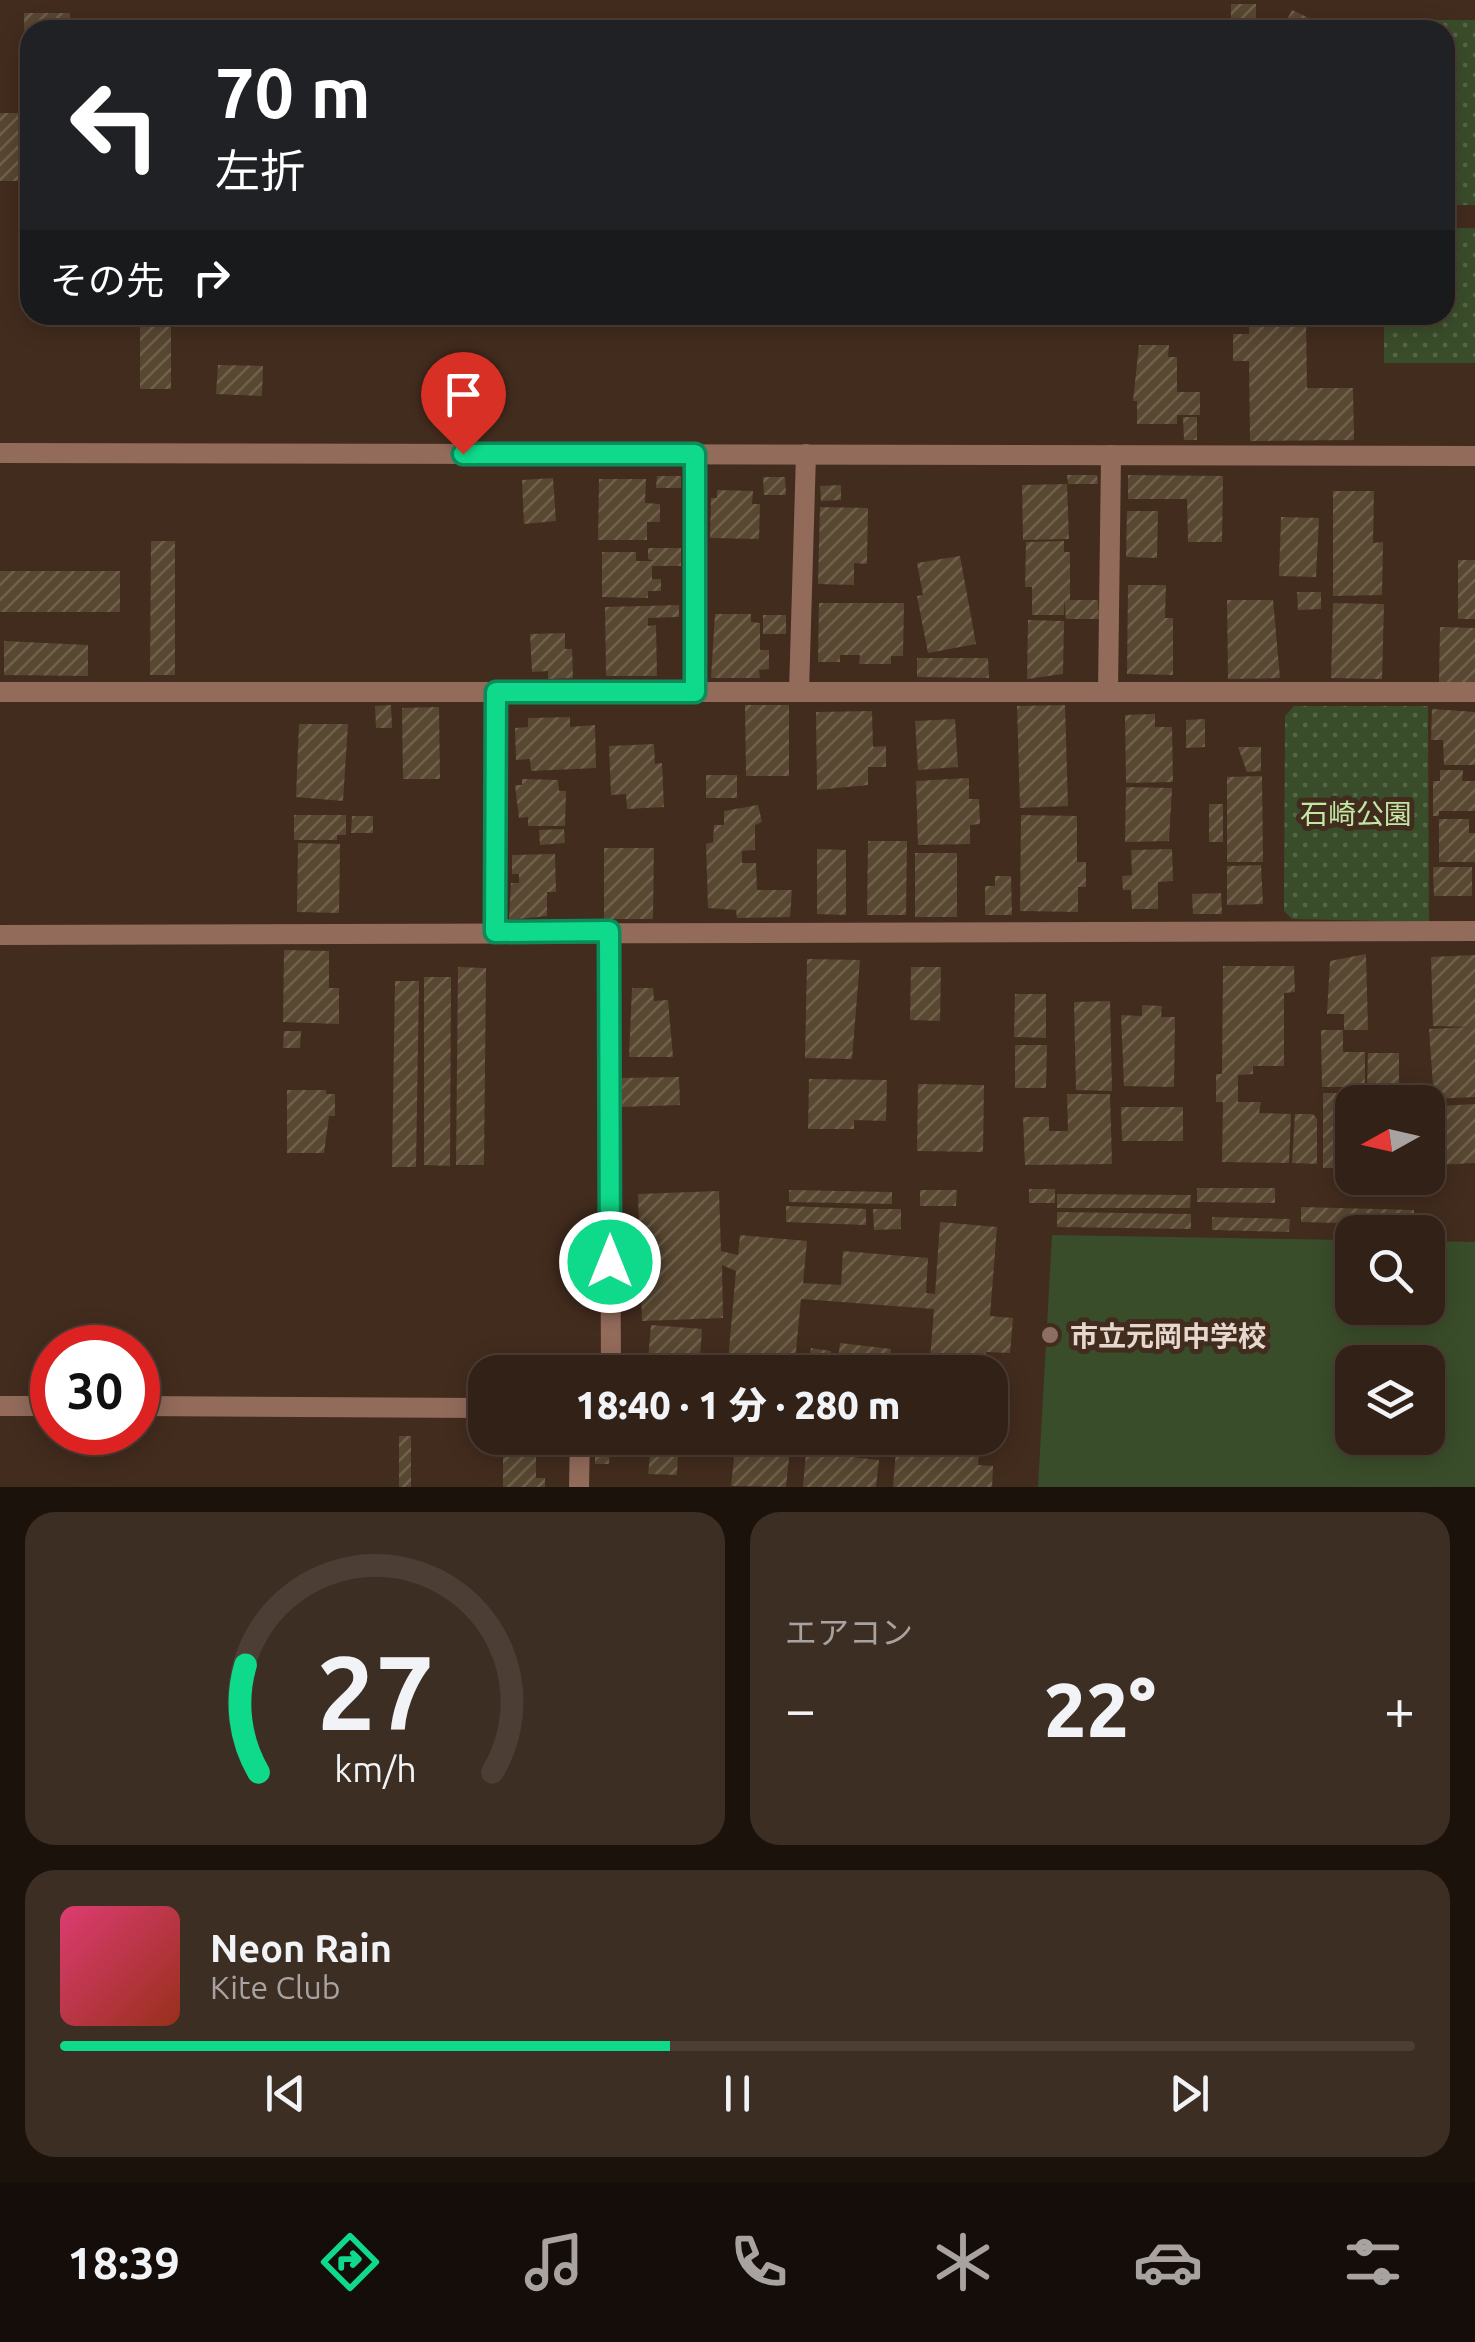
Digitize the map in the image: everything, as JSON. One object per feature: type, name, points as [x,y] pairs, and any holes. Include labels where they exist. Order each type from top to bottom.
[{"type":"street","points":[[0,452],[1475,456]]},
{"type":"street","points":[[695,454],[695,692]]},
{"type":"street","points":[[799,692],[806,454]]},
{"type":"street","points":[[1108,692],[1111,455]]},
{"type":"street","points":[[0,692],[1475,692]]},
{"type":"street","points":[[495,932],[496,692]]},
{"type":"street","points":[[609,931],[611,1355]]},
{"type":"street","points":[[0,935],[1475,932]]},
{"type":"street","points":[[0,1406],[30,1406]]},
{"type":"street","points":[[160,1406],[468,1408]]},
{"type":"street","points":[[579,1487],[580,1455]]},
{"type":"green space","points":[[1455,20],[1475,20],[1475,205],[1455,205]]},
{"type":"green space","points":[[1455,228],[1475,228],[1475,363],[1384,363],[1384,325],[1455,325]]},
{"type":"green space","name":"石崎公園","points":[[1294,706],[1428,706],[1429,922],[1292,919],[1284,911],[1285,716]]},
{"type":"green space","points":[[1052,1235],[1335,1240],[1335,1325],[1445,1325],[1445,1241],[1475,1242],[1475,1487],[1038,1487]]},
{"type":"building","points":[[1231,4],[1256,4],[1256,20],[1231,20]]},
{"type":"building","points":[[1292,10],[1313,20],[1287,20]]},
{"type":"building","points":[[24,13],[70,13],[70,20],[24,20]]},
{"type":"building","points":[[0,113],[20,113],[20,181],[0,181]]},
{"type":"building","points":[[18,231],[20,231],[20,267]]},
{"type":"building","points":[[140,325],[171,325],[171,389],[140,389]]},
{"type":"building","points":[[1249,325],[1306,325],[1307,388],[1353,388],[1354,440],[1250,441],[1249,361],[1233,361],[1233,334],[1249,334]]},
{"type":"building","points":[[1139,345],[1169,345],[1168,357],[1177,357],[1177,392],[1200,392],[1200,415],[1177,415],[1177,424],[1137,424],[1137,401],[1133,401]]},
{"type":"building","points":[[218,365],[263,366],[262,396],[216,394]]},
{"type":"building","points":[[1183,417],[1197,417],[1197,440],[1184,440]]},
{"type":"building","points":[[1067,475],[1097,475],[1098,484],[1068,484]]},
{"type":"building","points":[[1128,475],[1223,476],[1222,542],[1188,542],[1187,499],[1128,499]]},
{"type":"building","points":[[657,476],[681,476],[681,488],[656,488]]},
{"type":"building","points":[[763,477],[785,477],[786,495],[764,495]]},
{"type":"building","points":[[553,478],[556,521],[524,524],[522,480]]},
{"type":"building","points":[[599,479],[646,479],[645,503],[660,504],[660,522],[647,522],[647,540],[598,540]]},
{"type":"building","points":[[1067,484],[1069,539],[1023,540],[1022,485]]},
{"type":"building","points":[[841,485],[841,500],[821,501],[820,486]]},
{"type":"building","points":[[717,490],[753,491],[752,504],[760,504],[759,539],[710,538],[711,498],[717,498]]},
{"type":"building","points":[[1333,491],[1374,491],[1373,543],[1383,542],[1382,595],[1333,596]]},
{"type":"building","points":[[820,507],[868,508],[867,564],[854,563],[854,585],[818,584]]},
{"type":"building","points":[[1127,511],[1158,511],[1157,558],[1126,557]]},
{"type":"building","points":[[1281,517],[1319,518],[1316,577],[1279,576]]},
{"type":"building","points":[[151,541],[175,541],[175,675],[150,675]]},
{"type":"building","points":[[1064,541],[1064,552],[1070,552],[1070,600],[1098,600],[1099,619],[1066,619],[1064,599],[1064,615],[1032,615],[1032,587],[1025,587],[1026,542]]},
{"type":"building","points":[[648,548],[681,548],[681,566],[652,566],[652,579],[661,579],[661,591],[648,591],[648,598],[602,597],[602,552],[636,552],[636,561],[654,561],[648,559]]},
{"type":"building","points":[[960,556],[976,644],[928,653],[917,596],[923,595],[917,563]]},
{"type":"building","points":[[1458,560],[1475,560],[1475,619],[1458,619]]},
{"type":"building","points":[[0,571],[120,571],[120,612],[0,612]]},
{"type":"building","points":[[1128,585],[1166,585],[1165,618],[1173,618],[1173,675],[1127,674]]},
{"type":"building","points":[[1297,592],[1321,592],[1321,609],[1298,610]]},
{"type":"building","points":[[1227,600],[1273,600],[1280,678],[1228,679]]},
{"type":"building","points":[[819,603],[904,603],[903,656],[891,656],[891,664],[859,664],[860,655],[840,655],[840,662],[818,662]]},
{"type":"building","points":[[1333,603],[1384,604],[1382,679],[1331,678]]},
{"type":"building","points":[[679,605],[679,617],[648,618],[648,626],[656,625],[657,676],[606,676],[605,607]]},
{"type":"building","points":[[715,614],[751,614],[751,622],[760,623],[760,650],[769,650],[769,669],[759,670],[760,678],[711,678]]},
{"type":"building","points":[[763,615],[786,615],[786,634],[763,634]]},
{"type":"building","points":[[1028,620],[1064,621],[1063,674],[1027,679]]},
{"type":"building","points":[[1440,627],[1475,628],[1475,683],[1439,682]]},
{"type":"building","points":[[565,633],[565,649],[572,649],[573,678],[548,679],[548,671],[532,672],[530,634]]},
{"type":"building","points":[[4,641],[88,645],[88,676],[4,675]]},
{"type":"building","points":[[917,658],[988,658],[989,678],[917,677]]},
{"type":"building","points":[[391,705],[392,728],[376,728],[375,706]]},
{"type":"building","points":[[745,705],[789,705],[789,776],[746,776]]},
{"type":"building","points":[[1065,705],[1068,806],[1020,808],[1017,706]]},
{"type":"building","points":[[439,707],[440,779],[403,779],[402,708]]},
{"type":"building","points":[[1432,709],[1475,712],[1475,765],[1444,765],[1443,740],[1431,740]]},
{"type":"building","points":[[872,711],[873,747],[886,746],[886,767],[868,767],[868,785],[817,790],[816,712]]},
{"type":"building","points":[[1155,714],[1155,727],[1172,727],[1173,782],[1126,783],[1125,715]]},
{"type":"building","points":[[570,717],[570,727],[595,725],[596,768],[531,771],[530,759],[516,760],[515,728],[528,727],[528,718]]},
{"type":"building","points":[[955,719],[958,767],[918,770],[915,721]]},
{"type":"building","points":[[1205,719],[1205,747],[1186,748],[1186,720]]},
{"type":"building","points":[[299,724],[348,724],[343,801],[296,797]]},
{"type":"building","points":[[654,744],[655,764],[662,763],[664,807],[627,809],[626,794],[611,795],[609,746]]},
{"type":"building","points":[[1238,747],[1261,747],[1261,771],[1247,772]]},
{"type":"building","points":[[1440,770],[1463,770],[1462,781],[1475,781],[1475,811],[1439,811],[1439,816],[1433,816],[1433,781],[1440,781]]},
{"type":"building","points":[[706,775],[737,775],[737,798],[706,798]]},
{"type":"building","points":[[1262,776],[1263,862],[1227,862],[1227,777]]},
{"type":"building","points":[[969,778],[969,799],[979,799],[980,824],[970,825],[970,844],[918,845],[916,781]]},
{"type":"building","points":[[522,779],[558,780],[559,791],[566,791],[565,826],[528,826],[528,817],[519,818],[515,785],[522,785]]},
{"type":"building","points":[[1126,787],[1172,788],[1169,841],[1125,842]]},
{"type":"building","points":[[1209,804],[1223,804],[1223,842],[1209,842]]},
{"type":"building","points":[[758,805],[762,822],[755,825],[755,850],[742,851],[742,863],[756,863],[757,890],[792,890],[790,917],[737,918],[736,910],[708,908],[706,844],[713,842],[714,825],[724,825],[724,811]]},
{"type":"building","points":[[294,815],[346,815],[346,835],[337,835],[337,840],[294,840]]},
{"type":"building","points":[[1021,815],[1077,816],[1077,862],[1086,862],[1086,887],[1078,887],[1078,912],[1020,911]]},
{"type":"building","points":[[352,816],[373,816],[373,833],[351,833]]},
{"type":"building","points":[[1439,819],[1469,819],[1469,833],[1475,833],[1475,862],[1439,862]]},
{"type":"building","points":[[564,829],[565,843],[540,845],[539,830]]},
{"type":"building","points":[[868,841],[907,841],[906,915],[867,915]]},
{"type":"building","points":[[298,843],[340,844],[339,913],[297,912]]},
{"type":"building","points":[[604,848],[654,848],[653,919],[604,919]]},
{"type":"building","points":[[817,849],[846,850],[846,915],[817,914]]},
{"type":"building","points":[[1172,849],[1173,881],[1158,882],[1158,909],[1132,909],[1131,890],[1123,890],[1122,876],[1132,875],[1131,850]]},
{"type":"building","points":[[915,853],[957,853],[957,917],[915,917]]},
{"type":"building","points":[[555,854],[556,892],[547,892],[547,916],[509,920],[511,883],[519,883],[519,874],[512,874],[512,855]]},
{"type":"building","points":[[1261,865],[1263,904],[1227,905],[1227,866]]},
{"type":"building","points":[[1433,867],[1472,867],[1472,896],[1434,896]]},
{"type":"building","points":[[995,876],[1011,876],[1012,915],[985,915],[985,886],[995,886]]},
{"type":"building","points":[[1221,893],[1222,914],[1193,914],[1192,894]]},
{"type":"building","points":[[284,950],[329,951],[329,988],[339,988],[339,1024],[283,1022]]},
{"type":"building","points":[[1366,954],[1368,1030],[1344,1030],[1344,1014],[1327,1014],[1330,961]]},
{"type":"building","points":[[1475,955],[1475,1097],[1445,1098],[1445,1085],[1433,1085],[1429,1029],[1470,1027],[1433,1026],[1431,957]]},
{"type":"building","points":[[807,959],[860,960],[852,1059],[805,1058]]},
{"type":"building","points":[[1223,966],[1294,966],[1295,992],[1284,993],[1284,1066],[1253,1066],[1253,1074],[1238,1075],[1238,1102],[1261,1102],[1259,1113],[1291,1114],[1289,1163],[1222,1162],[1223,1102],[1216,1102],[1216,1074],[1222,1074]]},
{"type":"building","points":[[458,967],[486,968],[484,1165],[456,1165]]},
{"type":"building","points":[[911,967],[941,967],[940,1021],[910,1020]]},
{"type":"building","points":[[424,977],[451,977],[450,1166],[424,1165]]},
{"type":"building","points":[[395,981],[419,981],[416,1167],[392,1167]]},
{"type":"building","points":[[632,988],[653,988],[654,1001],[668,1000],[673,1057],[629,1057]]},
{"type":"building","points":[[1015,994],[1046,994],[1046,1038],[1014,1037]]},
{"type":"building","points":[[1110,1001],[1112,1091],[1076,1090],[1074,1002]]},
{"type":"building","points":[[1142,1005],[1162,1006],[1161,1017],[1175,1017],[1174,1087],[1124,1086],[1121,1015],[1142,1016]]},
{"type":"building","points":[[1321,1030],[1343,1030],[1343,1052],[1365,1052],[1365,1085],[1322,1087]]},
{"type":"building","points":[[284,1031],[301,1031],[300,1048],[283,1048]]},
{"type":"building","points":[[1015,1045],[1047,1045],[1046,1088],[1015,1088]]},
{"type":"building","points":[[1368,1053],[1399,1053],[1399,1085],[1367,1085]]},
{"type":"building","points":[[679,1077],[680,1105],[621,1107],[621,1078]]},
{"type":"building","points":[[809,1079],[887,1080],[886,1121],[854,1120],[854,1129],[808,1129]]},
{"type":"building","points":[[918,1084],[984,1085],[983,1152],[917,1151]]},
{"type":"building","points":[[287,1090],[326,1090],[326,1094],[335,1094],[335,1116],[329,1116],[324,1153],[287,1153]]},
{"type":"building","points":[[1323,1093],[1335,1093],[1335,1168],[1323,1168]]},
{"type":"building","points":[[1067,1094],[1110,1094],[1112,1164],[1025,1165],[1023,1117],[1049,1117],[1049,1131],[1068,1131]]},
{"type":"building","points":[[1475,1104],[1475,1163],[1445,1165],[1445,1106]]},
{"type":"building","points":[[1121,1107],[1183,1107],[1183,1141],[1122,1141]]},
{"type":"building","points":[[1295,1114],[1313,1114],[1317,1119],[1317,1164],[1292,1163]]},
{"type":"building","points":[[1197,1188],[1275,1188],[1275,1203],[1197,1202]]},
{"type":"building","points":[[1029,1189],[1055,1189],[1055,1203],[1029,1203]]},
{"type":"building","points":[[789,1190],[892,1192],[892,1204],[789,1202]]},
{"type":"building","points":[[920,1190],[957,1190],[956,1206],[920,1206]]},
{"type":"building","points":[[719,1191],[721,1251],[738,1255],[740,1235],[807,1241],[803,1283],[841,1285],[843,1251],[928,1258],[926,1293],[935,1294],[940,1222],[997,1227],[990,1316],[1013,1318],[1010,1353],[930,1355],[934,1309],[801,1299],[796,1355],[729,1355],[736,1271],[722,1265],[723,1318],[642,1321],[638,1194]]},
{"type":"building","points":[[1057,1194],[1191,1195],[1190,1208],[1057,1208]]},
{"type":"building","points":[[786,1206],[866,1209],[866,1225],[786,1222]]},
{"type":"building","points":[[1301,1207],[1414,1210],[1414,1215],[1335,1215],[1335,1223],[1301,1222]]},
{"type":"building","points":[[873,1209],[901,1209],[901,1229],[874,1230]]},
{"type":"building","points":[[1057,1212],[1191,1214],[1191,1229],[1057,1227]]},
{"type":"building","points":[[1212,1217],[1290,1219],[1289,1232],[1212,1230]]},
{"type":"building","points":[[651,1325],[702,1329],[700,1355],[648,1355]]},
{"type":"building","points":[[840,1343],[891,1349],[890,1355],[839,1355]]},
{"type":"building","points":[[811,1348],[831,1351],[830,1355],[810,1355]]},
{"type":"building","points":[[399,1436],[411,1436],[411,1487],[399,1487]]},
{"type":"building","points":[[503,1455],[536,1455],[536,1478],[545,1478],[545,1487],[503,1487]]},
{"type":"building","points":[[595,1455],[609,1455],[609,1464],[595,1464]]},
{"type":"building","points":[[650,1455],[678,1455],[677,1475],[648,1474]]},
{"type":"building","points":[[734,1455],[789,1455],[786,1487],[731,1486]]},
{"type":"building","points":[[806,1455],[879,1460],[876,1487],[803,1487]]},
{"type":"building","points":[[896,1455],[979,1455],[978,1465],[993,1466],[992,1487],[893,1487]]},
{"type":"place","name":"市立元岡中学校","points":[[1050,1335]]},
{"type":"route","points":[[463,454],[695,454],[695,692],[496,692],[495,932],[609,931],[610,1262]]}]
